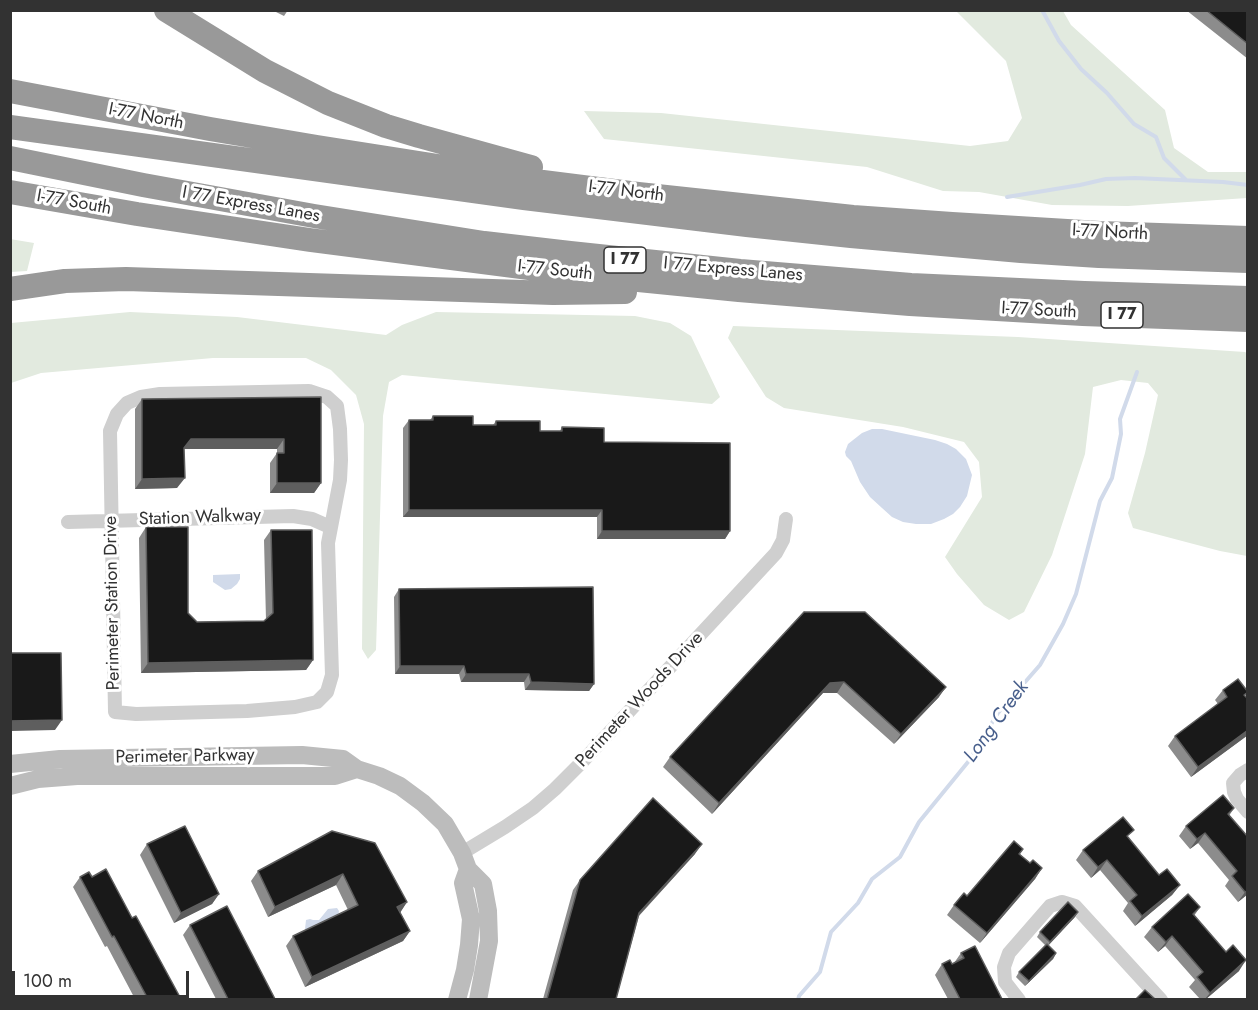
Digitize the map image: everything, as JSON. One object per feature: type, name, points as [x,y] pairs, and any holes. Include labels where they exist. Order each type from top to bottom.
[{"type":"highway","points":[[166,10],[265,71],[357,115],[451,146],[638,194]]},
{"type":"highway","name":"I-77 North","points":[[10,91],[317,147],[515,178],[638,194],[941,224],[1248,238]]},
{"type":"highway","points":[[10,127],[524,198],[756,226],[1021,251],[1248,261]]},
{"type":"highway","name":"I 77 Express Lanes","points":[[10,158],[292,213],[570,254],[911,285],[1248,298]]},
{"type":"highway","name":"I-77 South","points":[[10,192],[224,227],[557,272],[739,290],[986,308],[1248,320]]},
{"type":"highway","points":[[10,289],[65,281],[126,279],[553,293],[739,290]]},
{"type":"street","name":"Perimeter Station Drive","points":[[309,391],[327,397],[337,406],[342,460],[328,543],[332,675],[327,692],[317,702],[295,707],[247,711],[136,714],[115,711],[114,570],[111,521],[110,431],[117,414],[127,403],[141,397],[160,394],[309,391]]},
{"type":"street","name":"Station Walkway","points":[[69,522],[293,516],[312,519],[330,527]]},
{"type":"street","name":"Perimeter Woods Drive","points":[[465,861],[498,832],[533,808],[582,762],[776,553],[783,540],[786,519]]},
{"type":"street","name":"Perimeter Parkway","points":[[10,764],[69,759],[302,755],[343,759],[357,769],[400,786],[423,803],[445,824],[465,861],[483,884],[488,911],[489,940],[477,999]]},
{"type":"street","name":"Perimeter Parkway","points":[[10,786],[38,779],[77,776],[335,776],[357,769]]},
{"type":"street","points":[[1248,770],[1233,783],[1237,799],[1248,812]]},
{"type":"street","points":[[457,999],[465,970],[471,919],[463,883],[465,861]]},
{"type":"street","points":[[1019,999],[1005,982],[1004,967],[1009,953],[1050,906],[1062,902],[1075,906],[1161,999]]},
{"type":"shaded area","points":[[956,11],[1063,11],[1071,25],[1165,110],[1174,148],[1208,172],[1247,172],[1247,198],[1128,206],[1052,205],[979,192],[943,191],[867,167],[604,139],[584,111],[661,113],[970,146],[1008,141],[1022,118],[1006,61]]},
{"type":"shaded area","points":[[10,239],[34,243],[27,271],[11,272]]},
{"type":"shaded area","points":[[130,312],[237,317],[386,335],[402,325],[436,312],[635,316],[670,323],[691,336],[720,397],[712,404],[402,375],[389,382],[383,416],[376,650],[368,659],[362,649],[364,424],[356,395],[331,370],[306,358],[213,358],[41,373],[11,383],[11,323]]},
{"type":"shaded area","points":[[733,326],[1018,337],[1245,352],[1248,354],[1247,556],[1133,528],[1128,513],[1158,395],[1148,383],[1121,380],[1093,387],[1085,454],[1052,555],[1024,612],[1009,620],[984,605],[945,557],[982,497],[979,462],[964,442],[903,427],[784,408],[766,397],[728,338]]},
{"type":"water","points":[[872,429],[935,440],[956,449],[966,459],[972,475],[967,496],[960,507],[953,514],[931,524],[903,522],[892,517],[870,497],[845,452],[848,444],[862,433]]},
{"type":"water","points":[[240,574],[237,584],[231,589],[225,590],[213,582],[213,575]]},
{"type":"water","points":[[337,908],[338,916],[308,930],[305,929],[306,920],[319,920],[328,909]]},
{"type":"building","points":[[1206,10],[1248,10],[1248,44]]},
{"type":"building","points":[[321,397],[321,483],[277,483],[277,453],[284,453],[284,439],[191,439],[184,448],[185,478],[142,479],[142,399]]},
{"type":"building","points":[[433,416],[473,416],[473,425],[496,425],[496,421],[540,421],[540,431],[562,431],[562,427],[604,428],[604,442],[730,443],[730,531],[602,531],[602,510],[409,510],[409,420],[433,420]]},
{"type":"building","points":[[146,527],[188,527],[188,613],[197,622],[264,621],[273,613],[271,530],[312,530],[313,660],[148,663]]},
{"type":"building","points":[[593,587],[594,684],[531,682],[529,674],[466,674],[464,666],[400,666],[399,589]]},
{"type":"building","points":[[804,612],[865,612],[946,687],[901,734],[844,682],[830,683],[719,803],[670,757]]},
{"type":"building","points":[[10,653],[61,653],[62,720],[10,721]]},
{"type":"building","points":[[1238,679],[1248,692],[1244,695],[1248,699],[1248,730],[1198,767],[1175,736],[1227,697],[1223,690]]},
{"type":"building","points":[[1223,795],[1234,808],[1228,814],[1248,837],[1248,890],[1245,892],[1232,876],[1237,871],[1205,833],[1197,839],[1186,826]]},
{"type":"building","points":[[653,798],[702,844],[639,913],[616,999],[547,999],[580,880]]},
{"type":"building","points":[[1123,817],[1134,830],[1127,836],[1159,875],[1167,869],[1180,885],[1142,916],[1130,901],[1137,895],[1107,860],[1098,867],[1083,850]]},
{"type":"building","points":[[185,826],[219,894],[181,913],[147,844]]},
{"type":"building","points":[[332,831],[375,843],[407,902],[397,907],[410,931],[312,977],[293,936],[358,905],[343,874],[275,907],[258,871]]},
{"type":"building","points":[[1014,841],[1023,849],[1019,854],[1030,863],[1033,860],[1042,868],[987,933],[954,905],[964,893],[967,896]]},
{"type":"building","points":[[106,869],[132,918],[136,916],[181,999],[148,999],[114,936],[112,937],[80,877],[89,872],[92,877]]},
{"type":"building","points":[[1188,894],[1200,907],[1193,914],[1226,952],[1233,945],[1246,960],[1210,993],[1197,977],[1203,972],[1172,936],[1166,942],[1152,927]]},
{"type":"building","points":[[1068,902],[1078,912],[1050,942],[1040,932]]},
{"type":"building","points":[[227,906],[275,999],[228,999],[190,925]]},
{"type":"building","points":[[1047,944],[1056,953],[1029,981],[1019,972]]},
{"type":"building","points":[[975,946],[1002,999],[960,999],[942,964],[950,960],[952,964],[964,958],[961,953]]},
{"type":"building","points":[[1145,990],[1155,999],[1136,999]]},
{"type":"waterway","points":[[1042,10],[1059,41],[1081,69],[1107,93],[1134,124],[1156,137],[1164,158],[1186,180]]},
{"type":"waterway","points":[[1007,197],[1106,179],[1135,178],[1248,185]]},
{"type":"waterway","name":"Long Creek","points":[[798,1000],[820,972],[831,932],[858,903],[872,879],[900,857],[919,822],[968,762],[998,713],[1040,665],[1063,624],[1076,594],[1100,501],[1112,478],[1121,434],[1120,419],[1137,372]]}]
